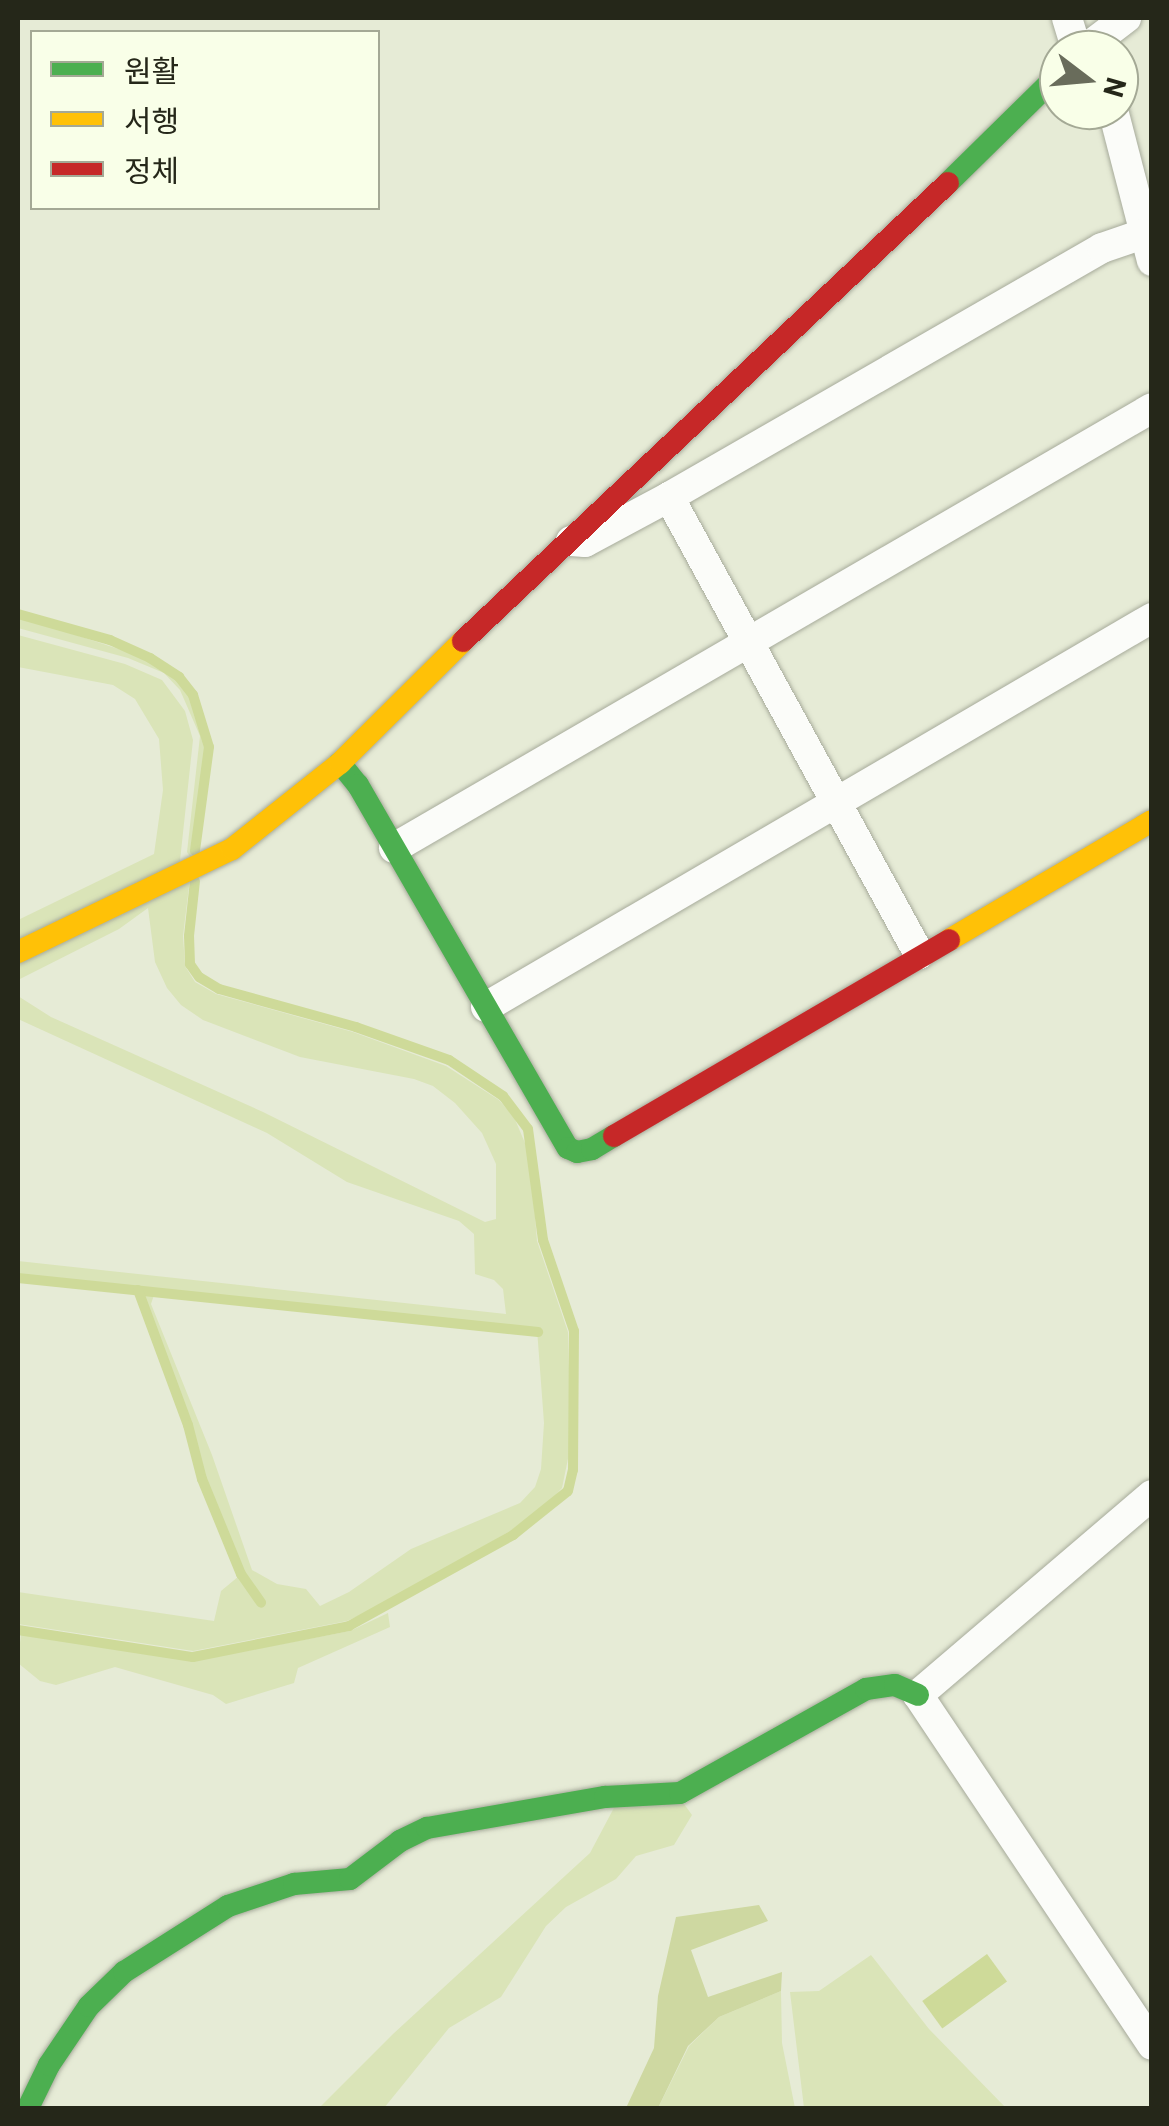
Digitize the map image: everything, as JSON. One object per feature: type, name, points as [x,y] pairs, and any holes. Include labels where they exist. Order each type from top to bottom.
[{"type":"street","points":[[18,952],[232,848],[340,764],[566,540],[852,277],[1039,94]]},
{"type":"street","points":[[566,540],[585,542],[669,497],[1102,248],[1147,248],[1118,130]]},
{"type":"street","points":[[394,848],[1152,408]]},
{"type":"street","points":[[669,497],[919,954]]},
{"type":"street","points":[[486,1007],[1152,618]]},
{"type":"street","points":[[340,764],[394,848],[568,1148],[582,1152],[1152,821]]},
{"type":"street","points":[[918,1695],[1152,1495]]},
{"type":"street","points":[[28,2108],[49,2065],[89,2006],[124,1972],[228,1906],[294,1884],[350,1880],[400,1840],[427,1828],[605,1797],[680,1793],[866,1688],[895,1685],[918,1695],[1152,2044]]},
{"type":"shaded area","points":[[18,616],[149,659],[177,679],[191,695],[206,747],[191,858],[187,852],[200,736],[180,690],[164,673],[128,658],[18,628]]},
{"type":"shaded area","points":[[18,635],[125,664],[162,680],[185,711],[193,740],[179,870],[18,942],[18,920],[154,854],[163,790],[159,739],[135,699],[113,685],[18,667]]},
{"type":"shaded area","points":[[190,878],[183,936],[185,966],[195,982],[216,994],[353,1032],[446,1066],[499,1100],[514,1117],[530,1155],[537,1241],[568,1332],[571,1444],[562,1488],[548,1503],[510,1531],[384,1604],[347,1621],[193,1651],[18,1624],[18,1592],[214,1621],[221,1591],[239,1576],[262,1603],[242,1574],[203,1477],[190,1424],[141,1293],[154,1295],[151,1304],[212,1455],[252,1570],[277,1584],[306,1589],[320,1606],[349,1592],[411,1549],[520,1503],[535,1487],[541,1469],[544,1423],[537,1329],[18,1276],[18,1261],[506,1314],[503,1289],[494,1280],[475,1274],[474,1234],[459,1221],[347,1182],[267,1133],[18,1019],[18,996],[51,1017],[263,1112],[485,1222],[496,1219],[496,1164],[482,1133],[455,1103],[433,1086],[414,1079],[300,1057],[203,1020],[181,1005],[167,988],[155,962],[148,908],[119,929],[18,980],[18,958]]},
{"type":"shaded area","points":[[388,1613],[390,1627],[298,1668],[294,1683],[226,1704],[213,1695],[115,1667],[56,1685],[40,1681],[18,1663],[21,1633],[193,1661],[350,1631]]},
{"type":"shaded area","points":[[679,1797],[692,1815],[674,1845],[636,1856],[616,1879],[566,1907],[546,1926],[501,1997],[449,2028],[384,2108],[319,2108],[393,2034],[590,1853],[616,1804]]},
{"type":"shaded area","points":[[759,1905],[768,1921],[691,1950],[708,1997],[782,1972],[781,1991],[719,2017],[688,2046],[658,2108],[626,2108],[654,2048],[658,1996],[676,1917]]},
{"type":"shaded area","points":[[987,1954],[1007,1982],[942,2029],[922,2001]]},
{"type":"shaded area","points":[[871,1955],[929,2029],[1006,2108],[804,2108],[790,1992],[819,1991]]},
{"type":"shaded area","points":[[781,1991],[782,2043],[795,2108],[658,2108],[689,2046],[719,2017]]},
{"type":"waterway","points":[[18,614],[110,640],[150,658],[179,677],[193,695],[209,747],[195,851]]},
{"type":"waterway","points":[[18,1630],[193,1657],[349,1626],[513,1535],[568,1491],[573,1470],[574,1331],[543,1240],[528,1129],[503,1096],[449,1060],[356,1027],[219,989],[199,977],[190,964],[195,881]]},
{"type":"waterway","points":[[18,1278],[538,1332]]},
{"type":"waterway","points":[[138,1290],[188,1425],[202,1479],[241,1574],[261,1603]]},
{"type":"traffic: fast","points":[[948,183],[1039,94]]},
{"type":"traffic: fast","points":[[340,763],[358,785],[568,1148],[577,1152],[592,1149],[614,1136]]},
{"type":"traffic: fast","points":[[28,2108],[49,2065],[89,2006],[124,1972],[228,1906],[294,1884],[350,1879],[400,1841],[427,1828],[605,1797],[680,1793],[866,1689],[895,1685],[918,1695]]},
{"type":"traffic: slow","points":[[18,952],[232,849],[340,763],[463,641]]},
{"type":"traffic: slow","points":[[949,940],[1152,821]]},
{"type":"traffic: jam","points":[[463,641],[948,183]]},
{"type":"traffic: jam","points":[[614,1136],[949,940]]}]
